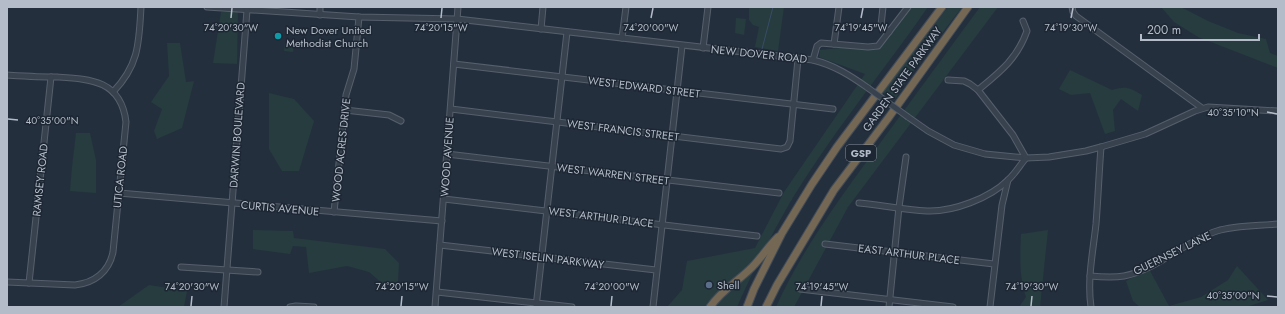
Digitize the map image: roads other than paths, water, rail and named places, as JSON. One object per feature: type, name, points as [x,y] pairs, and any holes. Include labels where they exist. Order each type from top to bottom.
[{"type":"highway","name":"GARDEN STATE PARKWAY","points":[[747,307],[754,289],[782,233],[816,178],[837,147],[942,7]]},
{"type":"highway","name":"GARDEN STATE PARKWAY","points":[[766,307],[777,285],[834,190],[889,117],[968,7]]},
{"type":"highway","points":[[710,307],[717,297],[755,264],[767,247],[782,233]]},
{"type":"street","points":[[112,92],[127,74],[137,52],[140,40],[142,7]]},
{"type":"street","name":"NEW DOVER ROAD","points":[[207,7],[359,17],[457,19],[813,60],[835,67],[868,88],[928,131],[954,145],[985,154],[1026,158],[1048,157],[1101,148],[1150,131],[1202,108],[1214,106],[1278,111]]},
{"type":"street","points":[[320,7],[320,14]]},
{"type":"street","name":"WOOD AVENUE","points":[[435,307],[458,7]]},
{"type":"street","points":[[541,29],[543,7]]},
{"type":"street","points":[[622,38],[626,7]]},
{"type":"street","points":[[703,48],[708,7]]},
{"type":"street","points":[[834,44],[839,7]]},
{"type":"street","points":[[883,7],[881,25],[889,32]]},
{"type":"street","points":[[813,60],[817,46],[821,43],[874,47],[881,43],[908,7]]},
{"type":"street","points":[[1072,7],[1076,16],[1202,108]]},
{"type":"street","name":"DARWIN BOULEVARD","points":[[224,307],[246,10]]},
{"type":"street","name":"WOOD ACRES DRIVE","points":[[334,212],[347,92],[354,69],[359,17]]},
{"type":"street","points":[[978,90],[999,73],[1015,56],[1027,31],[1023,21]]},
{"type":"street","points":[[536,305],[567,32]]},
{"type":"street","points":[[653,307],[682,46]]},
{"type":"street","points":[[793,104],[798,59]]},
{"type":"street","name":"WEST EDWARD STREET","points":[[454,64],[833,109]]},
{"type":"street","name":"UTICA ROAD","points":[[7,75],[92,80],[101,84],[112,92],[123,108],[126,122],[111,259],[105,271],[92,281],[75,285],[7,282]]},
{"type":"street","name":"RAMSEY ROAD","points":[[29,283],[51,77]]},
{"type":"street","points":[[859,203],[926,211],[950,209],[990,193],[1008,180],[1026,158],[1013,135],[978,90],[964,81],[948,80]]},
{"type":"street","name":"WEST FRANCIS STREET","points":[[450,109],[672,135],[781,150],[787,147],[790,139],[793,104]]},
{"type":"street","points":[[345,110],[389,115],[400,121]]},
{"type":"street","points":[[1091,307],[1089,294],[1090,276],[1096,224],[1101,148]]},
{"type":"street","name":"WEST WARREN STREET","points":[[447,154],[779,193]]},
{"type":"street","points":[[889,307],[899,207],[906,157]]},
{"type":"street","points":[[990,307],[1002,205],[1008,180]]},
{"type":"street","name":"CURTIS AVENUE","points":[[118,193],[442,221]]},
{"type":"street","name":"WEST ARTHUR PLACE","points":[[444,199],[757,236]]},
{"type":"street","name":"GUERNSEY LANE","points":[[1090,276],[1125,276],[1146,268],[1195,241],[1217,231],[1278,224]]},
{"type":"street","name":"EAST ARTHUR PLACE","points":[[824,244],[994,264]]},
{"type":"street","name":"WEST ISELIN PARKWAY","points":[[440,245],[656,270]]},
{"type":"street","points":[[181,267],[258,272]]},
{"type":"street","points":[[800,289],[953,307]]},
{"type":"street","points":[[437,292],[536,305],[572,307]]},
{"type":"street","points":[[290,307],[314,307]]},
{"type":"waterway","points":[[762,49],[773,7]]},
{"type":"place","name":"New Dover United Methodist Church","points":[[278,36]]},
{"type":"place","name":"Shell","points":[[709,285]]}]
